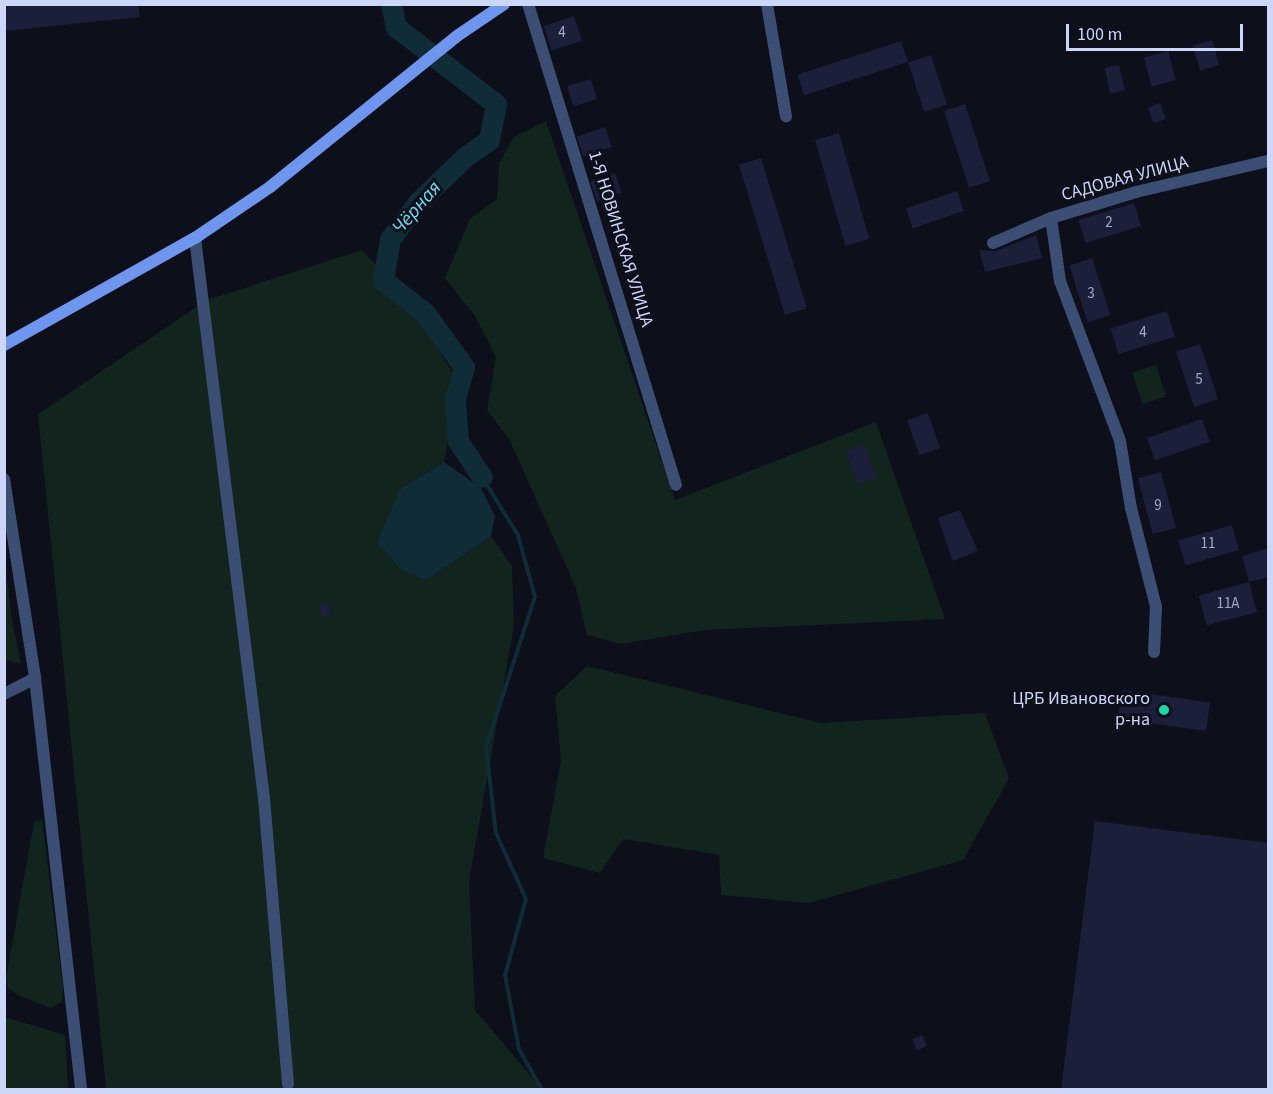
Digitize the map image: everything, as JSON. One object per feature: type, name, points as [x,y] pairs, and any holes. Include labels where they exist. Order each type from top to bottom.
[{"type":"main road","points":[[4,345],[195,238],[270,187],[412,75],[457,36],[504,4]]},
{"type":"street","name":"1-Я НОВИНСКАЯ УЛИЦА","points":[[528,4],[676,485]]},
{"type":"street","points":[[767,4],[786,116]]},
{"type":"street","name":"САДОВАЯ УЛИЦА","points":[[993,243],[1051,218],[1136,192],[1269,161]]},
{"type":"street","points":[[1051,218],[1060,281],[1120,441],[1131,508],[1156,607],[1154,652]]},
{"type":"street","points":[[195,238],[264,798],[288,1084]]},
{"type":"street","points":[[4,479],[36,678],[81,1089]]},
{"type":"street","points":[[4,694],[36,678]]},
{"type":"green space","points":[[546,121],[675,500],[876,422],[945,619],[705,630],[621,644],[587,635],[576,588],[509,439],[487,410],[496,357],[475,316],[445,278],[470,219],[497,199],[499,163],[514,137]]},
{"type":"green space","points":[[362,250],[410,301],[459,384],[444,462],[400,489],[427,580],[491,536],[512,566],[514,626],[469,881],[475,1010],[542,1089],[106,1089],[38,414],[207,300]]},
{"type":"green space","points":[[1156,365],[1166,396],[1142,404],[1132,373]]},
{"type":"green space","points":[[5,564],[12,619],[21,664],[5,660]]},
{"type":"green space","points":[[587,666],[821,723],[985,713],[1009,779],[963,860],[809,903],[721,895],[719,855],[623,839],[600,873],[543,858],[561,761],[555,696]]},
{"type":"green space","points":[[42,820],[63,988],[62,1002],[50,1008],[20,996],[8,988],[6,978],[34,822]]},
{"type":"green space","points":[[5,1017],[65,1035],[68,1089],[5,1089]]},
{"type":"water","points":[[444,462],[481,488],[495,516],[491,536],[427,580],[402,570],[377,543],[400,489]]},
{"type":"building","points":[[4,4],[138,4],[140,17],[4,31]]},
{"type":"building","points":[[574,16],[582,41],[552,51],[544,26]]},
{"type":"building","points":[[1212,40],[1219,65],[1200,71],[1193,46]]},
{"type":"building","points":[[901,41],[908,62],[804,96],[797,75]]},
{"type":"building","points":[[1168,51],[1176,80],[1152,86],[1144,57]]},
{"type":"building","points":[[931,55],[947,104],[924,112],[908,62]]},
{"type":"building","points":[[1119,65],[1125,90],[1110,94],[1104,68]]},
{"type":"building","points":[[591,79],[597,99],[573,106],[567,86]]},
{"type":"building","points":[[1160,103],[1166,119],[1154,124],[1148,108]]},
{"type":"building","points":[[965,104],[990,181],[969,188],[944,111]]},
{"type":"building","points":[[605,127],[612,147],[583,157],[577,137]]},
{"type":"building","points":[[839,133],[869,239],[845,246],[815,140]]},
{"type":"building","points":[[761,158],[807,308],[785,315],[739,165]]},
{"type":"building","points":[[615,173],[622,193],[597,201],[590,181]]},
{"type":"building","points":[[957,191],[964,211],[913,228],[906,209]]},
{"type":"building","points":[[1134,203],[1141,226],[1086,243],[1079,220]]},
{"type":"building","points":[[1036,235],[1042,258],[985,272],[979,250],[996,251]]},
{"type":"building","points":[[1092,258],[1111,315],[1088,322],[1069,265]]},
{"type":"building","points":[[1167,311],[1175,337],[1118,354],[1111,328]]},
{"type":"building","points":[[1200,344],[1218,399],[1194,407],[1176,352]]},
{"type":"building","points":[[928,413],[940,448],[919,455],[907,420]]},
{"type":"building","points":[[1202,419],[1210,442],[1155,461],[1147,438]]},
{"type":"building","points":[[864,444],[877,478],[858,485],[845,451]]},
{"type":"building","points":[[1161,472],[1176,528],[1153,534],[1138,478]]},
{"type":"building","points":[[960,510],[978,551],[953,561],[938,518]]},
{"type":"building","points":[[1232,525],[1239,550],[1185,565],[1178,540]]},
{"type":"building","points":[[1269,548],[1269,577],[1249,582],[1242,556]]},
{"type":"building","points":[[1249,582],[1257,612],[1207,625],[1199,595]]},
{"type":"building","points":[[328,603],[330,617],[321,618],[319,604]]},
{"type":"building","name":"ЦРБ Ивановского р-на","points":[[1122,690],[1210,702],[1206,731],[1118,719]]},
{"type":"building","points":[[1095,821],[1269,843],[1269,1089],[1061,1089]]},
{"type":"building","points":[[922,1035],[927,1046],[917,1050],[912,1039]]},
{"type":"waterway","name":"Чёрная","points":[[391,4],[396,27],[496,104],[489,140],[465,157],[419,201],[390,239],[383,280],[425,313],[464,367],[455,398],[458,441],[482,477]]},
{"type":"waterway","points":[[482,477],[518,535],[535,597],[486,747],[496,833],[526,899],[505,975],[519,1049],[542,1090]]},
{"type":"place","name":"ЦРБ Ивановского р-на","points":[[1164,710]]}]
